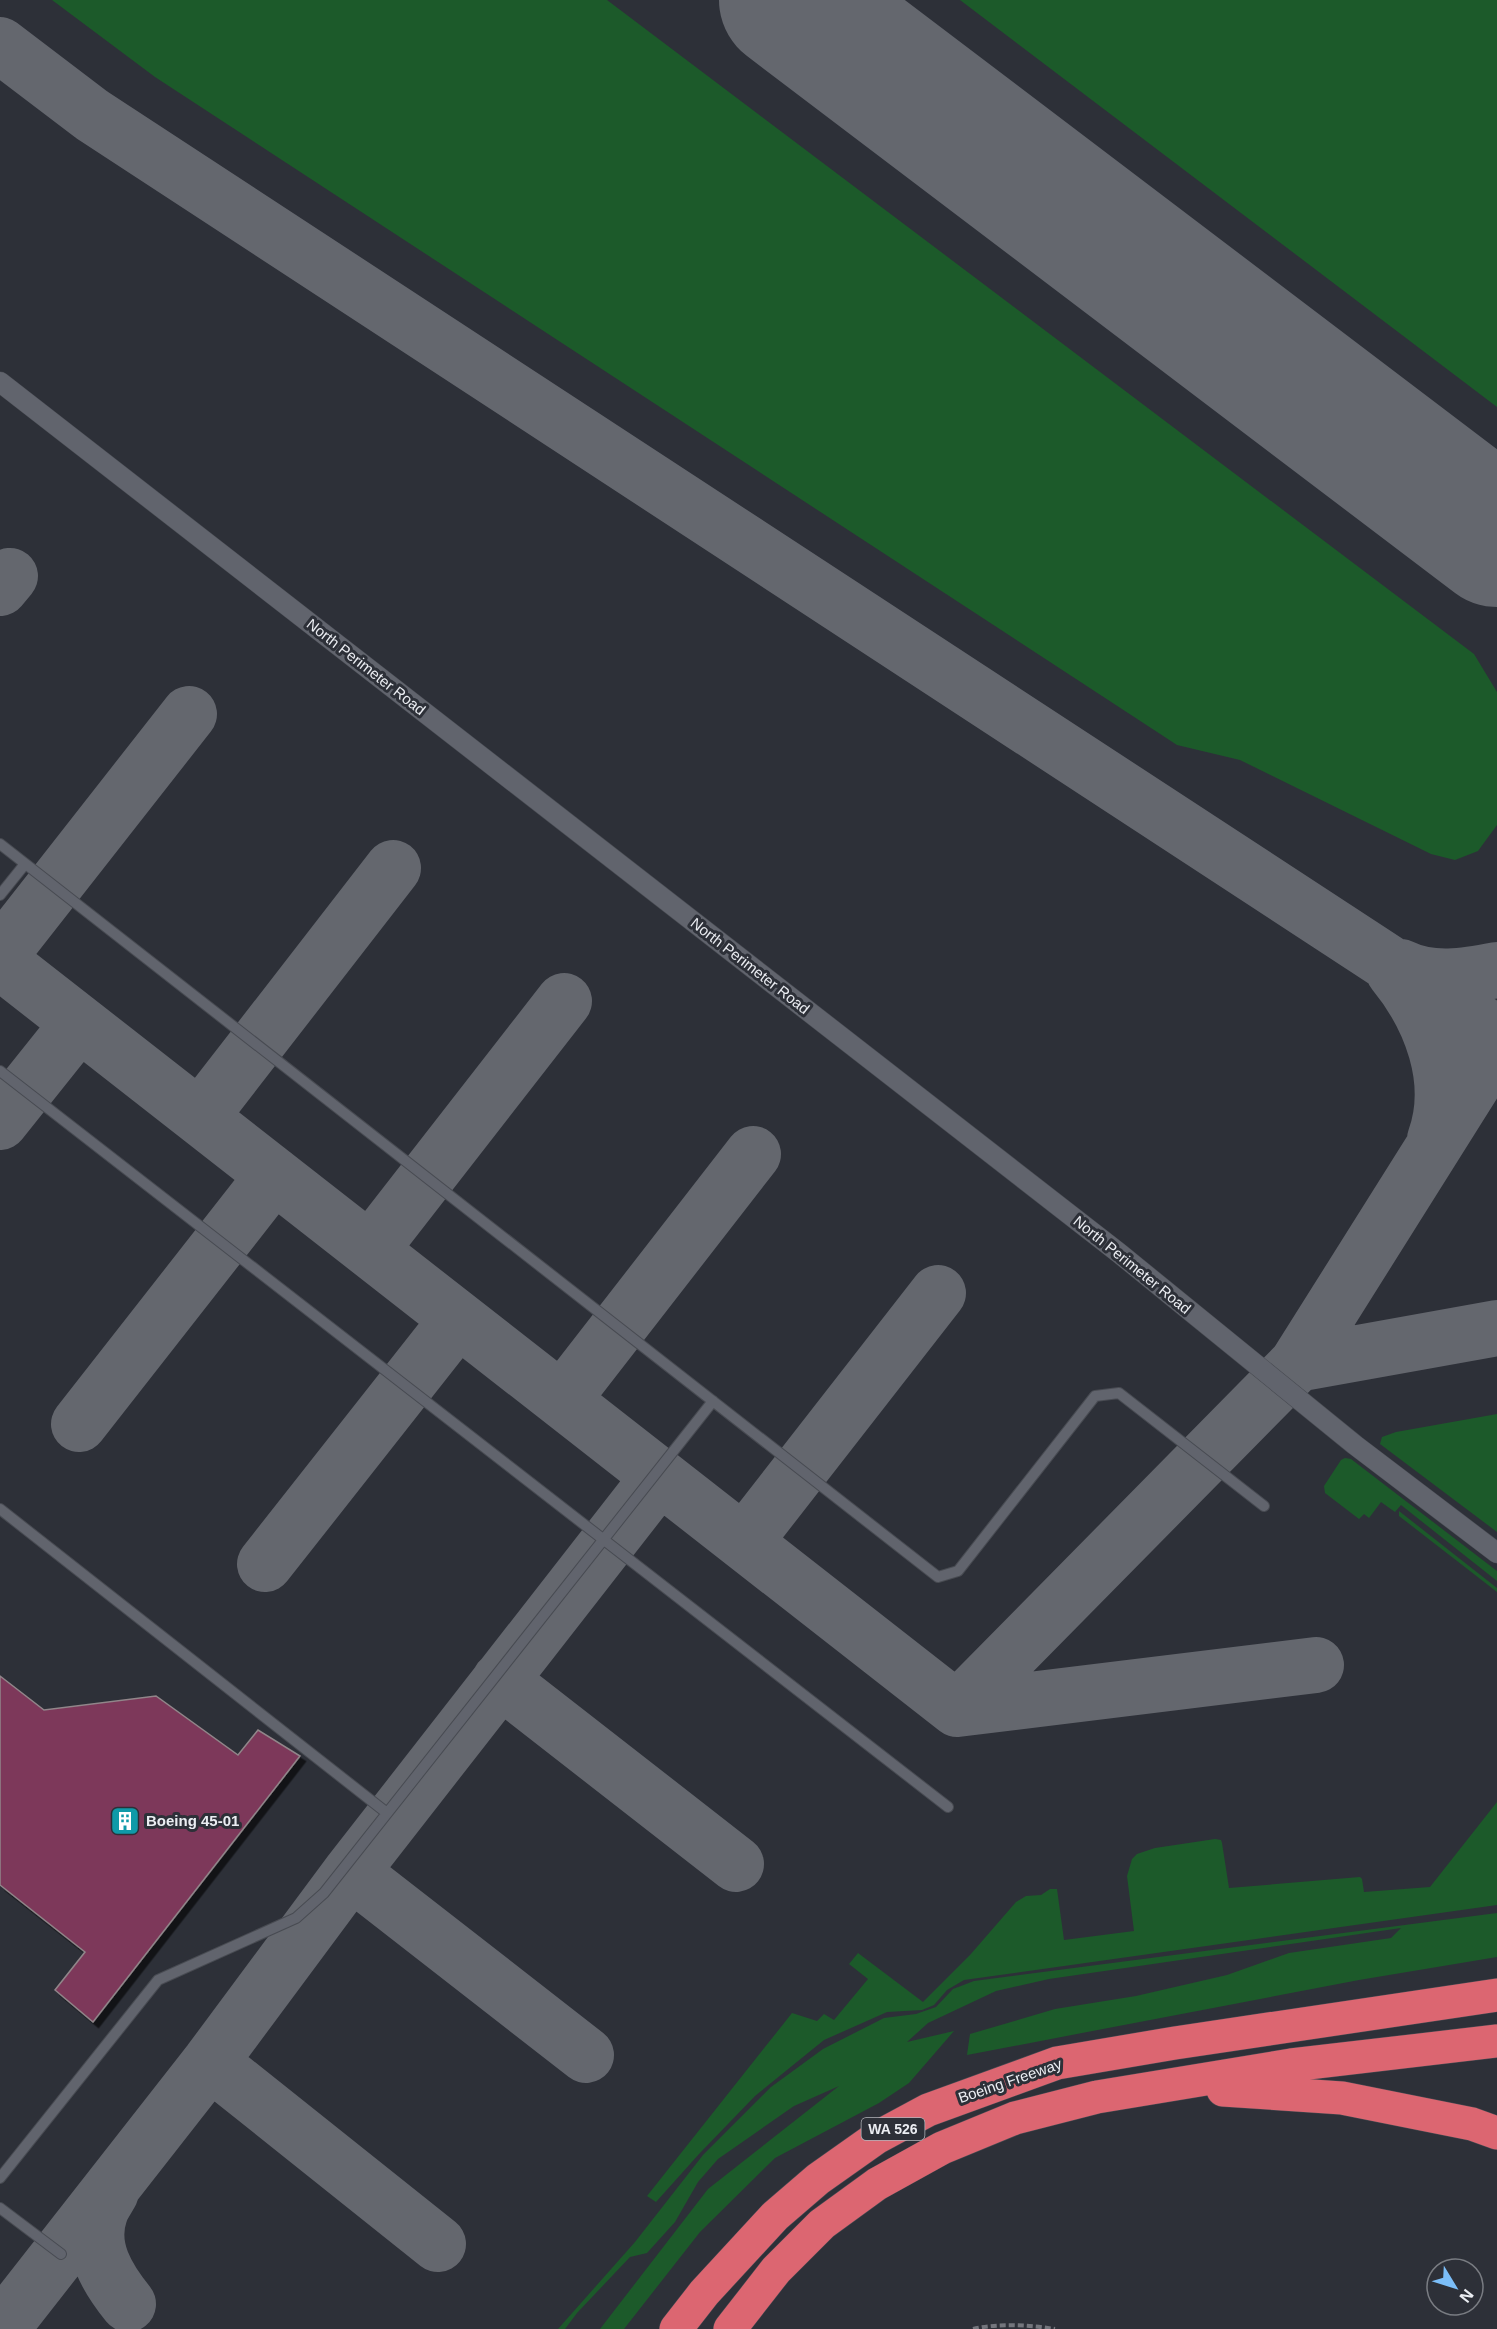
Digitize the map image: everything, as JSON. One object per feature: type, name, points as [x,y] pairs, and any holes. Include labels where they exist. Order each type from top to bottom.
[{"type":"highway","name":"Boeing Freeway","points":[[676,2329],[704,2293],[775,2216],[818,2179],[876,2138],[928,2110],[1057,2063],[1165,2044],[1497,1995]]},
{"type":"highway","name":"WA 526","points":[[730,2329],[776,2270],[822,2224],[877,2184],[942,2148],[1015,2118],[1097,2097],[1291,2065],[1497,2041]]},
{"type":"highway","points":[[1174,2086],[1342,2098],[1472,2124],[1497,2133]]},
{"type":"street","name":"North Perimeter Road","points":[[0,382],[1119,1253],[1355,1445],[1497,1552]]},
{"type":"lane","points":[[0,844],[938,1577],[958,1571],[1095,1396],[1119,1393],[1264,1506]]},
{"type":"lane","points":[[0,895],[25,864]]},
{"type":"lane","points":[[0,1071],[948,1807]]},
{"type":"lane","points":[[0,2178],[158,1980],[296,1918],[324,1893],[713,1401]]},
{"type":"lane","points":[[0,1509],[387,1813]]},
{"type":"lane","points":[[0,2208],[61,2254]]},
{"type":"path","points":[[973,2329],[1038,2326],[1055,2329]]},
{"type":"green space","points":[[52,0],[607,0],[1474,654],[1497,692],[1497,825],[1478,851],[1455,860],[1431,854],[1240,760],[1177,745],[155,77]]},
{"type":"green space","points":[[960,0],[1497,0],[1497,407]]},
{"type":"green space","points":[[1497,1414],[1497,1532],[1380,1444],[1382,1437],[1396,1432]]},
{"type":"green space","points":[[1351,1459],[1497,1571],[1497,1581],[1401,1505],[1395,1512],[1381,1502],[1369,1518],[1364,1514],[1359,1519],[1325,1493],[1324,1486],[1341,1460]]},
{"type":"green space","points":[[1399,1511],[1497,1588],[1497,1592],[1399,1516]]},
{"type":"green space","points":[[1497,1802],[1497,1905],[964,1980],[947,1990],[934,2005],[922,2010],[887,2012],[824,2040],[755,2096],[656,2202],[647,2196],[792,2013],[817,2021],[824,2014],[834,2020],[868,1979],[849,1964],[858,1953],[923,2002],[970,1955],[1016,1902],[1026,1896],[1041,1895],[1050,1889],[1057,1889],[1064,1940],[1134,1931],[1127,1876],[1132,1859],[1137,1854],[1155,1848],[1215,1839],[1221,1840],[1222,1843],[1229,1888],[1360,1877],[1364,1892],[1430,1887]]},
{"type":"green space","points":[[1497,1913],[1497,1957],[1359,1980],[967,2055],[970,2034],[1055,2009],[1136,1996],[1227,1975],[1289,1953],[1391,1938],[1401,1928],[1049,1979],[996,1991],[928,2023],[907,2042],[954,2031],[909,2083],[879,2103],[775,2158],[700,2232],[624,2329],[600,2329],[708,2189],[839,2086],[794,2106],[718,2159],[698,2182],[675,2222],[647,2253],[630,2257],[577,2313],[565,2329],[558,2329],[635,2242],[703,2155],[771,2087],[823,2049],[884,2018],[916,2014],[936,2007],[953,1989],[974,1981]]},
{"type":"building","name":"Boeing 45-01","points":[[0,1676],[44,1710],[156,1696],[238,1755],[258,1730],[300,1756],[93,2022],[55,1990],[85,1952],[0,1885]]},
{"type":"taxiway","points":[[0,45],[92,115],[1497,1034]]},
{"type":"taxiway","points":[[0,588],[10,576]]},
{"type":"taxiway","points":[[0,955],[189,714]]},
{"type":"taxiway","points":[[200,1117],[393,868]]},
{"type":"taxiway","points":[[0,961],[957,1709],[1297,1364],[1497,1046]]},
{"type":"taxiway","points":[[1401,967],[1412,972],[1436,976],[1461,976],[1497,970]]},
{"type":"taxiway","points":[[1394,972],[1419,1009],[1436,1051],[1443,1095],[1441,1117],[1435,1139]]},
{"type":"taxiway","points":[[371,1249],[564,1001]]},
{"type":"taxiway","points":[[0,1122],[79,1023]]},
{"type":"taxiway","points":[[562,1400],[753,1154]]},
{"type":"taxiway","points":[[79,1424],[274,1175]]},
{"type":"taxiway","points":[[744,1542],[938,1293]]},
{"type":"taxiway","points":[[265,1564],[458,1319]]},
{"type":"taxiway","points":[[1297,1364],[1497,1328]]},
{"type":"taxiway","points":[[1,2329],[210,2062],[351,1872],[652,1486]]},
{"type":"taxiway","points":[[957,1709],[1316,1665]]},
{"type":"taxiway","points":[[500,1680],[736,1864]]},
{"type":"taxiway","points":[[351,1872],[586,2055]]},
{"type":"taxiway","points":[[210,2062],[438,2244]]},
{"type":"taxiway","points":[[111,2192],[101,2210],[96,2238],[107,2273],[128,2304]]},
{"type":"runway","points":[[789,0],[1497,537]]},
{"type":"place","name":"Boeing 45-01","points":[[125,1821]]}]
